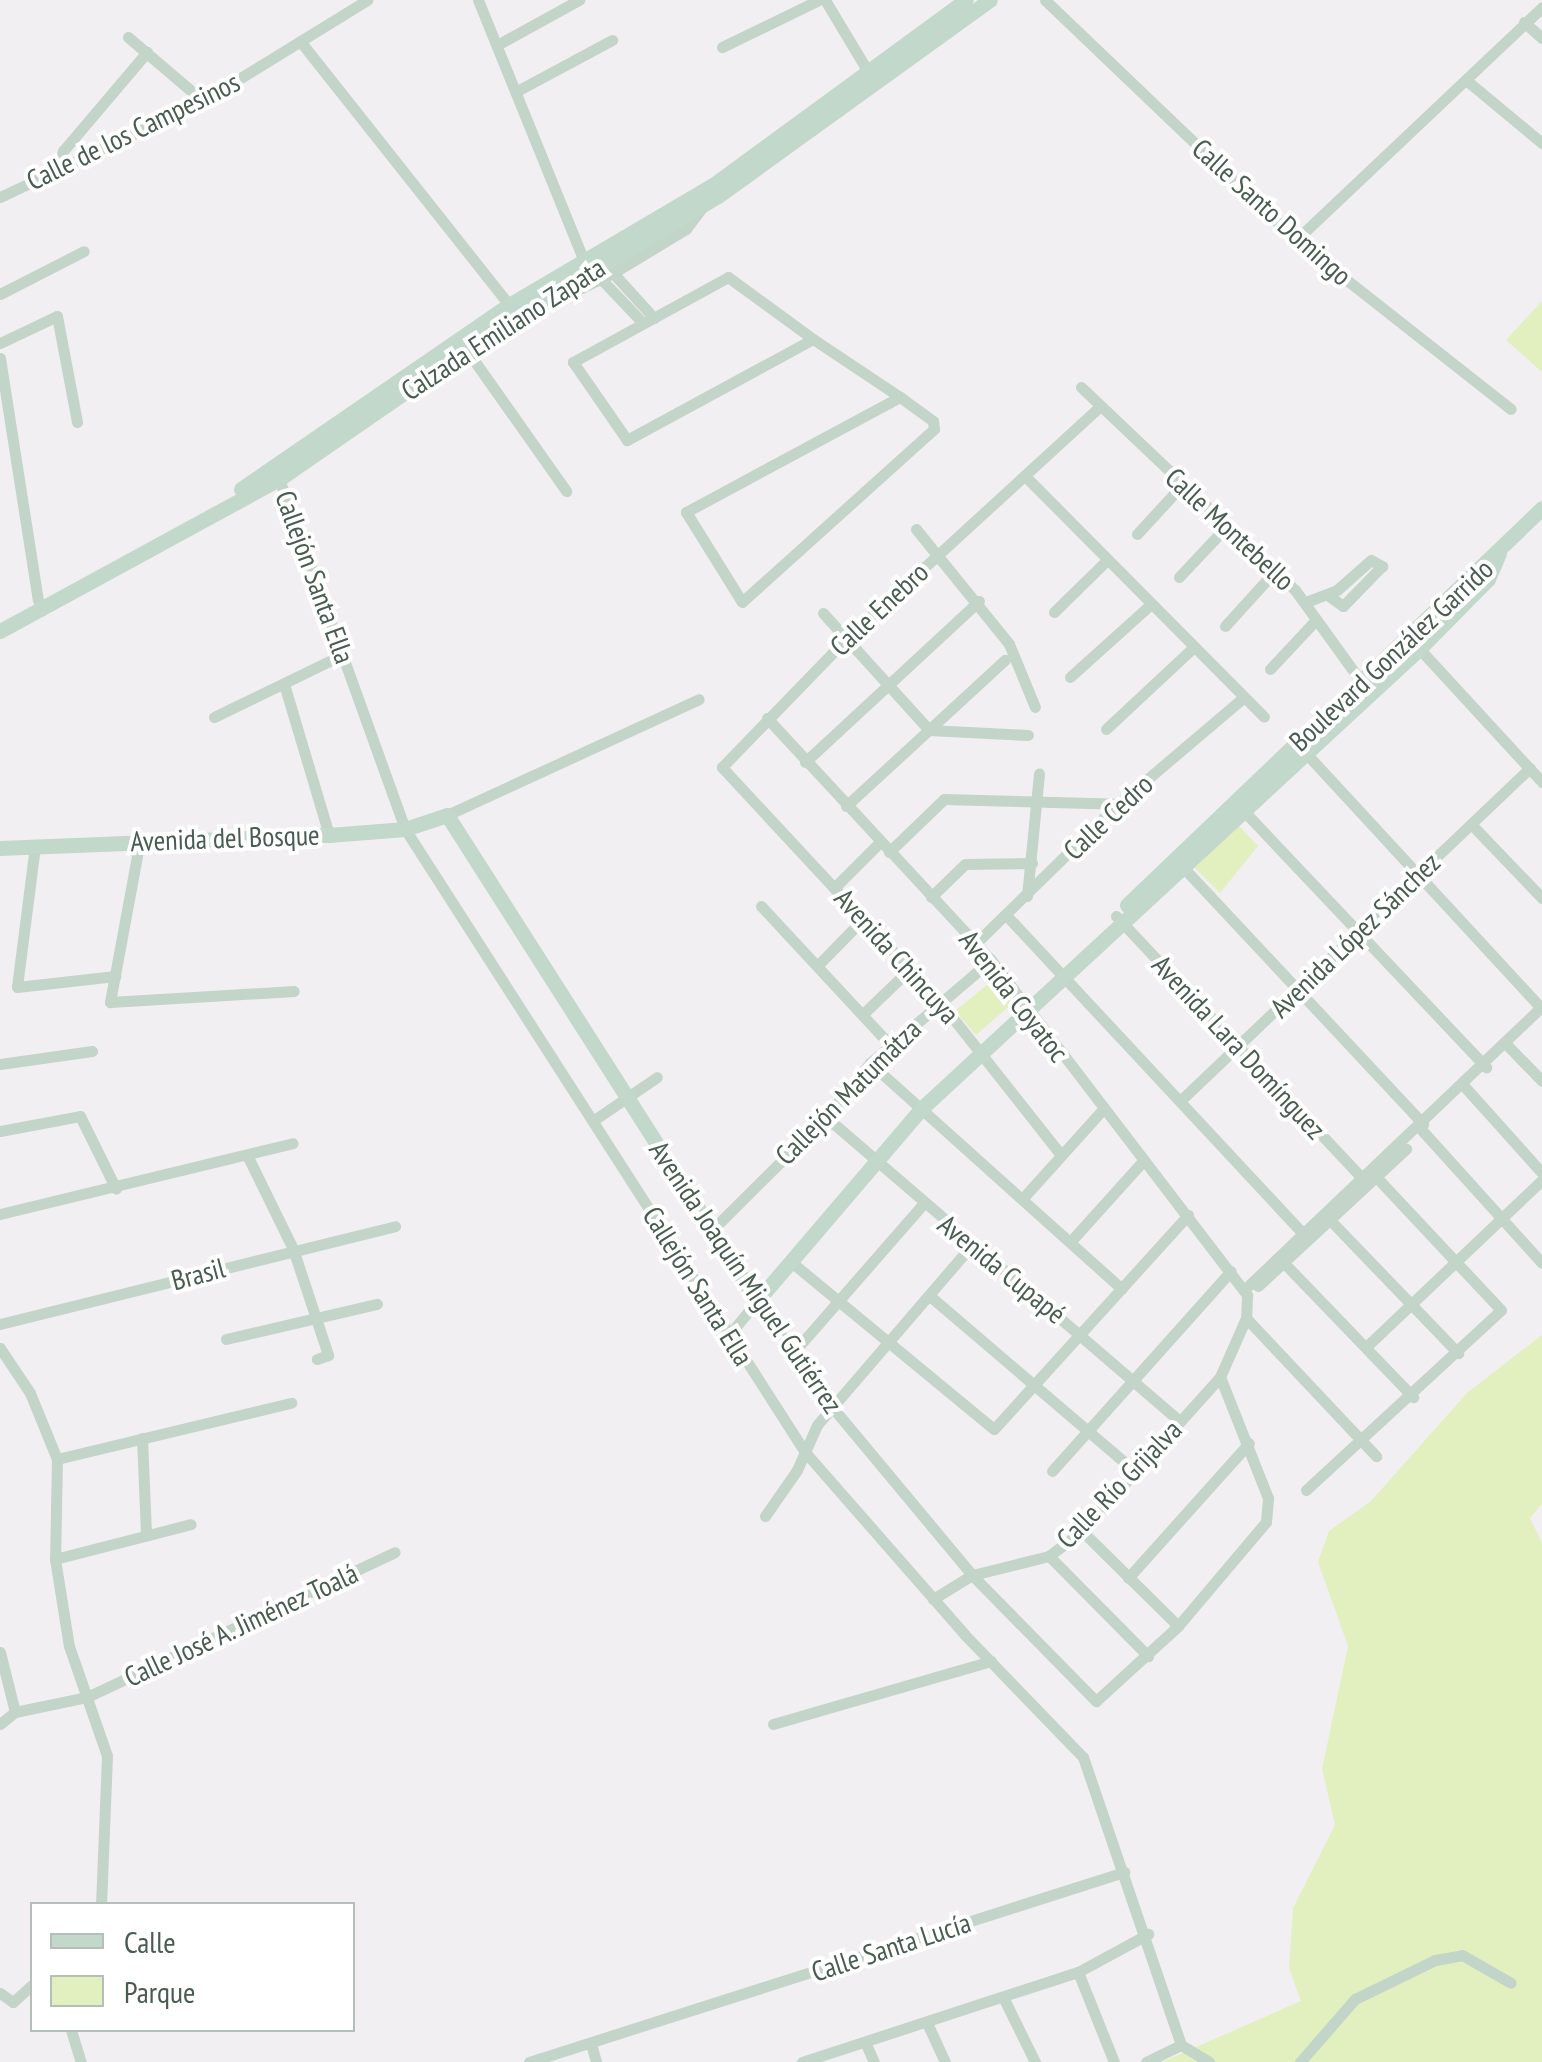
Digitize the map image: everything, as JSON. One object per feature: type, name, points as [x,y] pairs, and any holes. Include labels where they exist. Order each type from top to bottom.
[{"type":"main road","name":"Calzada Emiliano Zapata","points":[[0,631],[38,600],[279,479],[466,350],[508,313],[706,204],[966,0]]},
{"type":"main road","name":"Calzada Emiliano Zapata","points":[[0,620],[18,616],[240,496],[584,259],[712,186],[871,76],[990,0]]},
{"type":"main road","name":"Boulevard González Garrido","points":[[757,1301],[920,1108],[1061,980],[1119,920],[1414,643],[1488,579],[1499,552],[1542,508]]},
{"type":"main road","name":"Boulevard González Garrido","points":[[1301,749],[1362,683],[1414,643]]},
{"type":"main road","name":"Avenida del Bosque","points":[[0,848],[328,835],[404,829],[447,815]]},
{"type":"main road","name":"Avenida Joaquín Miguel Gutiérrez","points":[[447,815],[757,1301]]},
{"type":"street","name":"Calle de los Campesinos","points":[[0,197],[59,164],[203,101],[367,0]]},
{"type":"street","points":[[478,0],[584,259]]},
{"type":"street","points":[[497,44],[579,0]]},
{"type":"street","points":[[722,47],[822,0],[871,76]]},
{"type":"street","name":"Calle Santo Domingo","points":[[1044,0],[1296,240],[1511,409]]},
{"type":"street","points":[[1296,240],[1542,7]]},
{"type":"street","points":[[1524,22],[1542,38]]},
{"type":"street","points":[[128,37],[203,101]]},
{"type":"street","points":[[517,91],[612,40]]},
{"type":"street","points":[[300,41],[508,313],[607,277],[686,229],[706,204]]},
{"type":"street","points":[[59,164],[62,152],[147,52]]},
{"type":"street","points":[[1466,80],[1542,143]]},
{"type":"street","points":[[0,294],[84,250]]},
{"type":"street","points":[[607,277],[649,321]]},
{"type":"street","points":[[813,338],[627,440],[573,362],[728,277],[813,338],[900,397],[934,421],[934,429],[742,602],[686,512],[900,397]]},
{"type":"street","points":[[0,343],[58,316],[77,422]]},
{"type":"street","points":[[466,350],[566,491]]},
{"type":"street","points":[[0,358],[38,600]]},
{"type":"street","name":"Calle Montebello","points":[[1081,388],[1306,602],[1313,623],[1362,683]]},
{"type":"street","name":"Calle Enebro","points":[[722,766],[846,640],[1100,406]]},
{"type":"street","points":[[1025,476],[1264,717]]},
{"type":"street","name":"Callejón Santa Ella","points":[[279,479],[404,829],[805,1452],[933,1600],[1083,1756],[1148,1934],[1181,2044]]},
{"type":"street","points":[[1137,534],[1182,484]]},
{"type":"street","points":[[1178,577],[1228,525]]},
{"type":"street","points":[[916,529],[940,554],[1008,644],[1035,707]]},
{"type":"street","points":[[1054,612],[1106,561]]},
{"type":"street","points":[[1306,602],[1328,596],[1366,563]]},
{"type":"street","points":[[1225,626],[1275,571]]},
{"type":"street","points":[[805,762],[978,602]]},
{"type":"street","points":[[1070,677],[1150,604]]},
{"type":"street","points":[[823,612],[929,730],[1028,735]]},
{"type":"street","points":[[1270,669],[1313,623]]},
{"type":"street","points":[[1414,643],[1542,782]]},
{"type":"street","points":[[1106,729],[1193,648]]},
{"type":"street","points":[[214,717],[344,654]]},
{"type":"street","points":[[846,806],[1006,660]]},
{"type":"street","points":[[284,684],[328,835]]},
{"type":"street","name":"Calle Cedro","points":[[976,943],[1118,804],[1244,697]]},
{"type":"street","points":[[447,815],[699,698]]},
{"type":"street","name":"Avenida Coyatoc","points":[[767,718],[992,960],[1026,1010],[1246,1293]]},
{"type":"street","points":[[1246,1293],[1302,1232],[1486,1066],[1541,1007],[1301,749]]},
{"type":"street","name":"Avenida Chincuya","points":[[722,766],[942,1002],[1061,1155]]},
{"type":"street","name":"Avenida López Sánchez","points":[[1180,1101],[1530,768]]},
{"type":"street","points":[[1027,896],[1039,774]]},
{"type":"street","points":[[835,886],[944,799],[1118,804]]},
{"type":"street","points":[[1240,807],[1486,1066]]},
{"type":"street","points":[[1470,824],[1542,898]]},
{"type":"street","points":[[140,840],[110,1002],[294,991]]},
{"type":"street","points":[[35,846],[16,987],[115,976]]},
{"type":"street","points":[[931,897],[965,864],[1032,864]]},
{"type":"street","points":[[1179,864],[1300,988],[1418,1127],[1542,1263]]},
{"type":"street","points":[[762,906],[890,1045]]},
{"type":"street","points":[[1006,915],[1073,995],[1089,1004],[1302,1232]]},
{"type":"street","points":[[818,965],[864,918]]},
{"type":"street","name":"Avenida Lara Domínguez","points":[[1119,920],[1362,1178]]},
{"type":"street","name":"Callejón Matumátza","points":[[710,1232],[826,1118],[870,1063],[992,960]]},
{"type":"street","points":[[863,1014],[911,968]]},
{"type":"street","points":[[1507,1045],[1542,1081]]},
{"type":"street","points":[[0,1064],[92,1050]]},
{"type":"street","points":[[870,1063],[1122,1289]]},
{"type":"street","points":[[594,1120],[627,1102],[657,1077]]},
{"type":"street","points":[[1366,1346],[1502,1219],[1542,1176],[1464,1086]]},
{"type":"street","points":[[1022,1198],[1102,1109]]},
{"type":"street","points":[[0,1132],[80,1116],[116,1189]]},
{"type":"street","name":"Avenida Cupapé","points":[[826,1118],[1180,1421]]},
{"type":"street","points":[[1246,1293],[1284,1264],[1410,1145],[1418,1127]]},
{"type":"street","points":[[0,1214],[116,1189],[293,1142]]},
{"type":"street","points":[[247,1155],[293,1249],[328,1355],[317,1358]]},
{"type":"street","points":[[1071,1241],[1144,1160]]},
{"type":"street","points":[[1306,1490],[1413,1397],[1501,1310],[1376,1177]]},
{"type":"street","points":[[793,1353],[923,1204]]},
{"type":"street","points":[[790,1261],[888,1346],[994,1429],[1039,1386],[1188,1215]]},
{"type":"street","points":[[1330,1220],[1458,1353]]},
{"type":"street","name":"Brasil","points":[[0,1324],[395,1226]]},
{"type":"street","points":[[766,1516],[833,1408],[972,1245]]},
{"type":"street","points":[[1284,1264],[1413,1397]]},
{"type":"street","points":[[1052,1470],[1231,1271]]},
{"type":"street","name":"Calle Río Grijalva","points":[[933,1600],[972,1575],[1049,1556],[1082,1531],[1220,1376],[1246,1318],[1246,1293]]},
{"type":"street","points":[[931,1297],[1135,1470]]},
{"type":"street","name":"Boulevard González Garrido","points":[[728,1335],[757,1301]]},
{"type":"street","name":"Avenida Joaquín Miguel Gutiérrez","points":[[757,1301],[833,1408],[972,1575],[1096,1701],[1148,1656]]},
{"type":"street","points":[[226,1339],[377,1304]]},
{"type":"street","points":[[1246,1318],[1376,1456]]},
{"type":"street","points":[[0,1348],[30,1394],[57,1459],[55,1559],[69,1646],[108,1756],[102,1902]]},
{"type":"street","points":[[1049,1556],[1148,1656],[1178,1626],[1266,1522],[1268,1498],[1220,1376]]},
{"type":"street","points":[[57,1459],[291,1403]]},
{"type":"street","points":[[142,1438],[146,1534]]},
{"type":"street","points":[[1128,1578],[1249,1444]]},
{"type":"street","points":[[55,1559],[191,1524]]},
{"type":"street","points":[[1082,1531],[1178,1626]]},
{"type":"street","name":"Calle José A. Jiménez Toalá","points":[[15,1712],[87,1697],[395,1552]]},
{"type":"street","points":[[0,1652],[15,1712],[0,1724]]},
{"type":"street","points":[[772,1724],[991,1661]]},
{"type":"street","name":"Calle Santa Lucía","points":[[536,2061],[1124,1872]]},
{"type":"street","points":[[808,2061],[1078,1972],[1148,1934]]},
{"type":"street","points":[[1300,2062],[1355,1998],[1435,1960],[1462,1955],[1511,1983]]},
{"type":"street","points":[[1078,1972],[1114,2062]]},
{"type":"street","points":[[0,1992],[13,2002],[30,1987]]},
{"type":"street","points":[[1004,1999],[1035,2062]]},
{"type":"street","points":[[927,2022],[944,2062]]},
{"type":"street","points":[[72,2032],[81,2062]]},
{"type":"street","points":[[865,2042],[874,2062]]},
{"type":"street","points":[[591,2044],[596,2062]]},
{"type":"street","points":[[1146,2062],[1181,2044],[1208,2062]]},
{"type":"green space","points":[[1542,301],[1542,372],[1506,340]]},
{"type":"green space","points":[[1239,826],[1258,846],[1220,893],[1194,867]]},
{"type":"green space","points":[[993,980],[1013,1003],[976,1035],[955,1011]]},
{"type":"green space","points":[[1542,1335],[1542,1504],[1530,1518],[1542,1543],[1542,2062],[1162,2062],[1301,2001],[1289,1968],[1293,1908],[1335,1825],[1322,1769],[1348,1646],[1318,1562],[1329,1531],[1371,1501],[1467,1393]]}]
